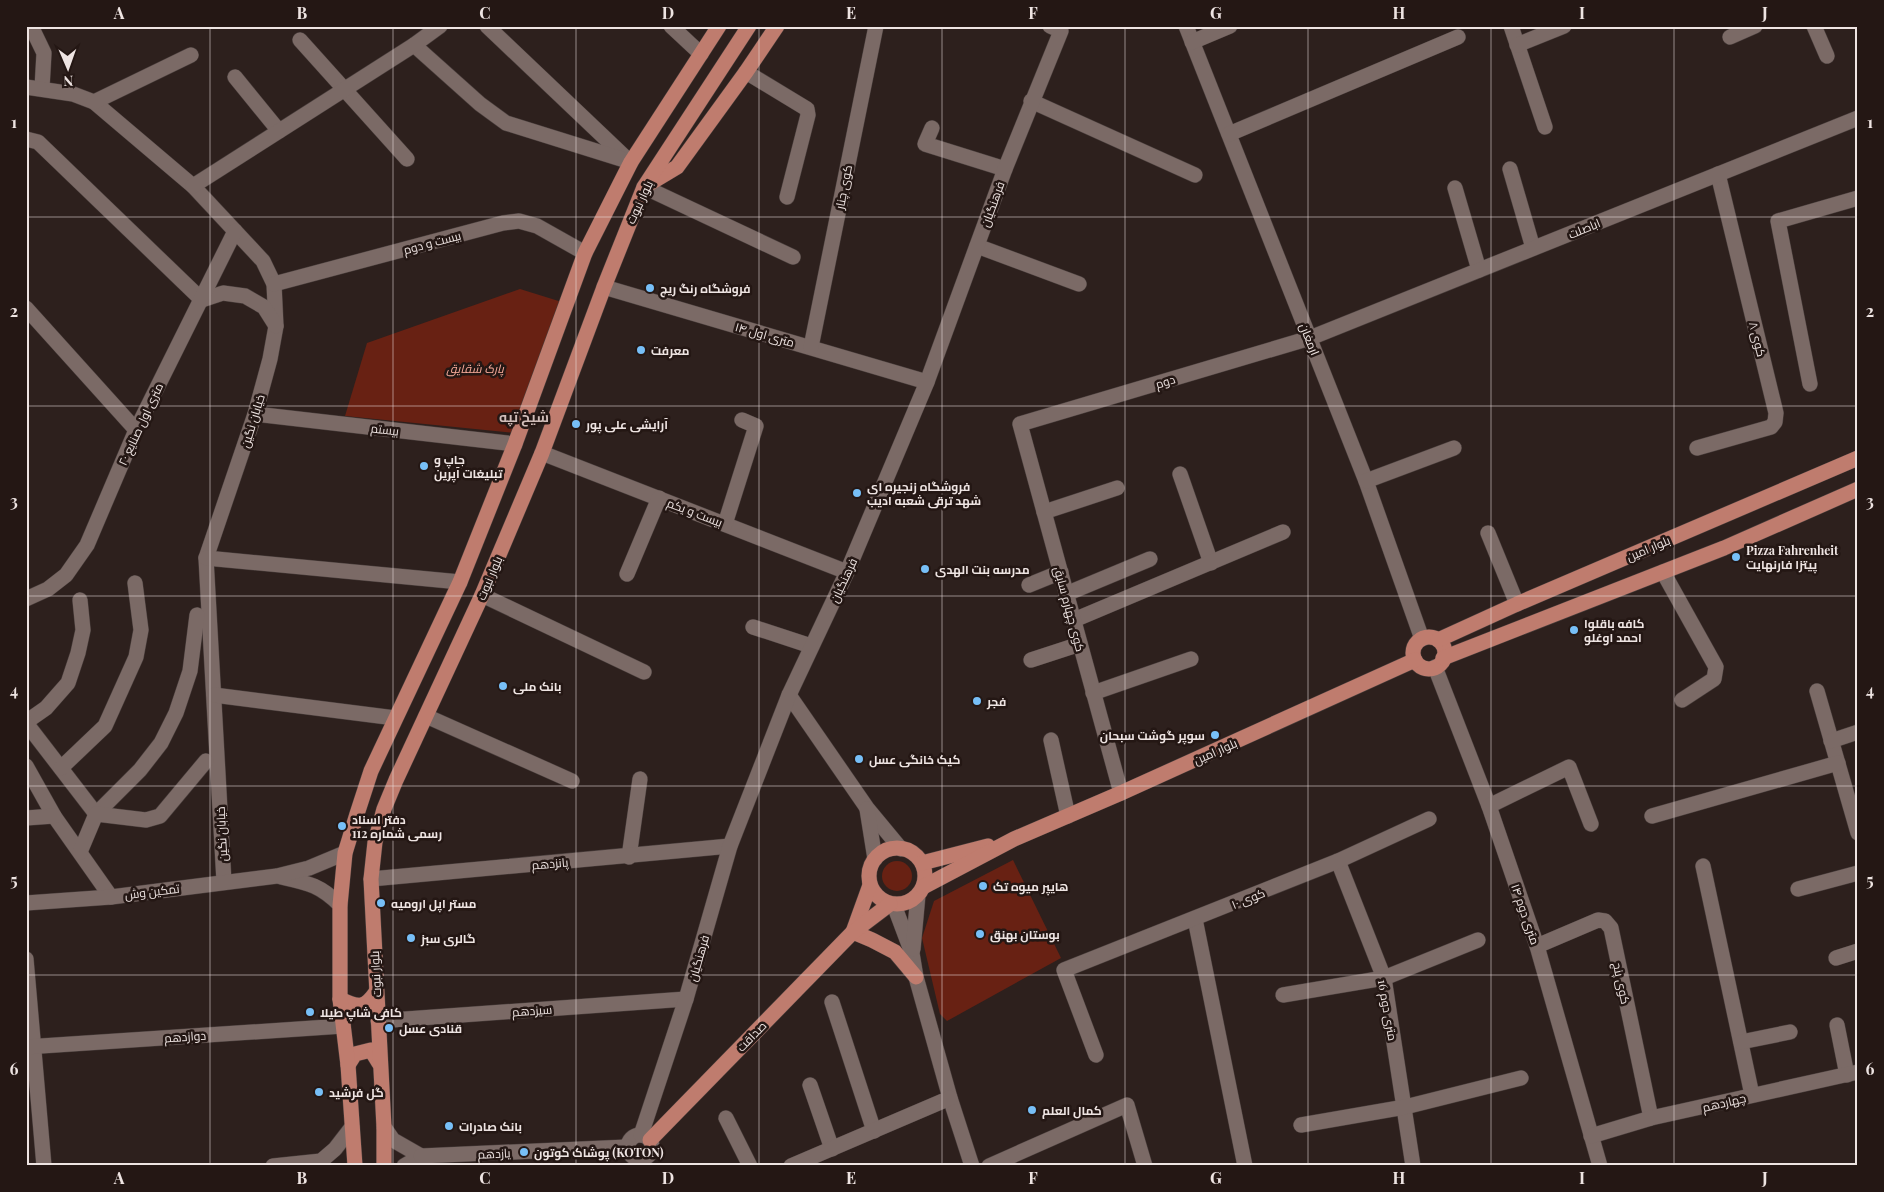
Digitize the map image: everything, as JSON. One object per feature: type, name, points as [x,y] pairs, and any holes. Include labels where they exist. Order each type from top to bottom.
[{"type":"main road","name":"بلوار نبوت","points":[[355,1166],[348,1064],[340,999],[340,905],[345,853],[371,771],[460,582],[515,444],[585,253],[631,162],[719,26]]},
{"type":"main road","name":"بلوار نبوت","points":[[384,1166],[384,1127],[379,1063],[371,878],[375,842],[384,810],[396,780],[482,595],[542,452],[644,187],[749,26]]},
{"type":"main road","points":[[644,187],[677,167],[777,26]]},
{"type":"main road","name":"بلوار امین","points":[[1438,640],[1517,604],[1858,458]]},
{"type":"main road","points":[[1439,663],[1444,649],[1438,640],[1430,637],[1422,639],[1415,645],[1413,650],[1415,660],[1425,668],[1439,663],[1724,548],[1858,489]]},
{"type":"main road","name":"بلوار امین","points":[[1014,839],[1415,660]]},
{"type":"main road","points":[[922,863],[1014,839]]},
{"type":"main road","points":[[920,891],[925,879],[922,863],[913,853],[901,848],[886,850],[874,859],[869,872],[870,885],[874,894],[892,904],[910,902],[920,891],[1014,839]]},
{"type":"main road","name":"صداقت","points":[[853,932],[870,885]]},
{"type":"main road","name":"صداقت","points":[[645,1137],[853,932],[892,904]]},
{"type":"main road","points":[[853,932],[895,952],[916,977]]},
{"type":"main road","points":[[340,999],[360,1006],[368,1004],[376,992]]},
{"type":"main road","points":[[348,1064],[355,1054],[371,1050],[379,1063]]},
{"type":"street","points":[[31,26],[44,53],[42,88]]},
{"type":"street","points":[[193,186],[414,45],[440,26]]},
{"type":"street","points":[[487,26],[631,162]]},
{"type":"street","points":[[671,26],[701,54]]},
{"type":"street","name":"کوی چنار","points":[[811,347],[876,26]]},
{"type":"street","name":"ارمغان","points":[[1186,26],[1366,482],[1422,639]]},
{"type":"street","points":[[1192,42],[1230,26]]},
{"type":"street","points":[[1511,26],[1545,127]]},
{"type":"street","points":[[1517,45],[1564,26]]},
{"type":"street","points":[[1730,37],[1756,26]]},
{"type":"street","points":[[1814,26],[1827,56]]},
{"type":"street","name":"فرهنگیان","points":[[645,1137],[730,846],[789,695],[847,572],[927,382],[1031,101],[1055,28]]},
{"type":"street","points":[[1229,134],[1458,37]]},
{"type":"street","points":[[300,40],[407,159]]},
{"type":"street","points":[[414,45],[480,104],[506,123],[631,162]]},
{"type":"street","points":[[94,102],[191,55]]},
{"type":"street","points":[[746,72],[807,109],[808,115],[787,197]]},
{"type":"street","points":[[235,77],[279,131]]},
{"type":"street","name":"خیابان نگین","points":[[26,87],[73,94],[94,102],[193,186],[264,261],[274,284],[276,326],[270,359],[255,414],[206,558],[224,882]]},
{"type":"street","points":[[1031,101],[1195,175]]},
{"type":"street","name":"اباصلت","points":[[1310,338],[1858,118]]},
{"type":"street","points":[[932,128],[926,144],[1005,169]]},
{"type":"street","points":[[26,139],[38,142],[202,300],[223,293],[245,296],[264,308],[276,326]]},
{"type":"street","points":[[1510,169],[1533,248]]},
{"type":"street","name":"کوی ۸","points":[[1697,448],[1771,427],[1775,422],[1776,412],[1718,174]]},
{"type":"street","points":[[644,187],[793,257]]},
{"type":"street","points":[[1455,188],[1479,270]]},
{"type":"street","points":[[1810,384],[1778,221],[1858,198]]},
{"type":"street","name":"بیست و دوم","points":[[274,284],[503,223],[519,221],[537,226],[585,253]]},
{"type":"street","name":"۲۰ متری اول صنایع","points":[[26,599],[48,589],[66,575],[87,545],[136,430],[235,231]]},
{"type":"street","points":[[976,246],[1079,284]]},
{"type":"street","name":"۱۴ متری اول","points":[[604,287],[927,382]]},
{"type":"street","points":[[26,308],[136,430]]},
{"type":"street","name":"دوم","points":[[1020,424],[1310,338]]},
{"type":"street","name":"بیستم","points":[[255,414],[515,444]]},
{"type":"street","points":[[725,524],[756,426],[742,420]]},
{"type":"street","name":"کوی چهارم سابق","points":[[1020,424],[1120,793]]},
{"type":"street","points":[[1366,482],[1454,448]]},
{"type":"street","name":"بیست و یکم","points":[[542,452],[847,572]]},
{"type":"street","points":[[1180,474],[1211,563]]},
{"type":"street","points":[[1044,512],[1117,488]]},
{"type":"street","points":[[627,574],[659,498]]},
{"type":"street","points":[[1074,620],[1283,532]]},
{"type":"street","points":[[1488,533],[1517,604]]},
{"type":"street","points":[[206,558],[460,582]]},
{"type":"street","points":[[1066,594],[1150,559]]},
{"type":"street","points":[[1029,585],[1061,572]]},
{"type":"street","points":[[1663,572],[1716,667],[1714,679],[1682,700]]},
{"type":"street","points":[[61,768],[105,726],[133,666],[141,630],[135,583]]},
{"type":"street","points":[[482,595],[644,672]]},
{"type":"street","points":[[80,600],[83,630],[68,683],[46,708],[26,723],[96,814],[146,820],[160,816],[206,761]]},
{"type":"street","points":[[80,852],[96,814],[140,770],[161,743],[176,713],[190,671],[197,615]]},
{"type":"street","points":[[753,627],[811,646]]},
{"type":"street","points":[[1031,660],[1080,644]]},
{"type":"street","points":[[1093,693],[1192,659]]},
{"type":"street","name":"۱۴ متری دوم","points":[[1439,663],[1538,946],[1600,1166]]},
{"type":"street","points":[[1817,691],[1858,832]]},
{"type":"street","points":[[214,695],[395,718]]},
{"type":"street","points":[[789,695],[867,808],[901,848]]},
{"type":"street","points":[[426,716],[572,781]]},
{"type":"street","points":[[1831,740],[1858,732]]},
{"type":"street","points":[[1051,740],[1068,816]]},
{"type":"street","points":[[1652,816],[1838,762]]},
{"type":"street","points":[[26,766],[54,816],[111,897]]},
{"type":"street","points":[[1489,806],[1568,767],[1591,824]]},
{"type":"street","points":[[629,857],[640,779]]},
{"type":"street","points":[[867,808],[874,859]]},
{"type":"street","points":[[26,818],[54,816]]},
{"type":"street","name":"کوی ۱۰","points":[[1096,1055],[1064,970],[1196,919],[1338,860],[1429,819]]},
{"type":"street","name":"پانزدهم","points":[[371,878],[629,857],[730,846]]},
{"type":"street","points":[[277,876],[309,868],[345,853]]},
{"type":"street","name":"16 متری دوم","points":[[1338,860],[1384,978],[1413,1166]]},
{"type":"street","points":[[1703,866],[1752,1095]]},
{"type":"street","points":[[1798,889],[1858,873]]},
{"type":"street","points":[[277,876],[313,884],[329,894],[340,905]]},
{"type":"street","name":"تمکین وش","points":[[26,903],[111,897],[277,876]]},
{"type":"street","points":[[912,953],[920,891]]},
{"type":"street","points":[[892,904],[912,953],[916,977],[950,1098],[972,1166]]},
{"type":"street","points":[[1196,919],[1245,1166]]},
{"type":"street","name":"کوی پنج","points":[[1538,946],[1598,920],[1605,921],[1610,928],[1651,1118]]},
{"type":"street","points":[[1283,995],[1384,978],[1478,940]]},
{"type":"street","points":[[1836,958],[1858,951]]},
{"type":"street","points":[[26,959],[30,1046],[44,1166]]},
{"type":"street","name":"سیزدهم","points":[[378,1021],[686,998]]},
{"type":"street","points":[[832,1002],[874,1131]]},
{"type":"street","points":[[1837,1025],[1852,1073]]},
{"type":"street","name":"دوازدهم","points":[[30,1046],[343,1026]]},
{"type":"street","points":[[1741,1042],[1790,1032]]},
{"type":"street","name":"چهاردهم","points":[[1592,1136],[1651,1118],[1852,1073]]},
{"type":"street","points":[[1301,1125],[1405,1107],[1521,1078]]},
{"type":"street","points":[[810,1085],[832,1149]]},
{"type":"street","points":[[791,1166],[950,1098]]},
{"type":"street","points":[[989,1166],[1127,1105],[1145,1166]]},
{"type":"street","points":[[726,1118],[750,1166]]},
{"type":"street","points":[[273,1166],[321,1161],[336,1149],[352,1127]]},
{"type":"street","points":[[384,1127],[393,1140],[421,1156],[404,1166]]},
{"type":"street","points":[[633,1137],[645,1137],[652,1147],[650,1154],[640,1163],[630,1155],[627,1147],[633,1137]]},
{"type":"street","name":"یازدهم","points":[[421,1156],[627,1147]]},
{"type":"green space","name":"پارک شقایق","points":[[520,289],[565,303],[515,433],[345,416],[367,343]]},
{"type":"green space","points":[[1013,860],[1061,958],[947,1021],[940,1014],[922,938],[934,901]]},
{"type":"green space","points":[[897,861],[908,865],[912,876],[908,887],[897,891],[886,887],[882,876],[886,865]]},
{"type":"place","name":"فروشگاه رنگ ریچ","points":[[650,288]]},
{"type":"place","name":"معرفت","points":[[641,350]]},
{"type":"place","name":"آرایشی علی پور","points":[[576,424]]},
{"type":"place","name":"چاپ و تبلیغات آپرین","points":[[424,466]]},
{"type":"place","name":"فروشگاه زنجیره ای شهد ترقی شعبه ادیب","points":[[857,493]]},
{"type":"place","name":"Pizza Fahrenheit پیتزا فارنهایت","points":[[1736,557]]},
{"type":"place","name":"مدرسه بنت الهدی","points":[[925,569]]},
{"type":"place","name":"کافه باقلوا احمد اوغلو","points":[[1574,630]]},
{"type":"place","name":"بانک ملی","points":[[503,686]]},
{"type":"place","name":"فجر","points":[[977,701]]},
{"type":"place","name":"سوپر گوشت سبحان","points":[[1215,735]]},
{"type":"place","name":"کیک خانگی عسل","points":[[859,759]]},
{"type":"place","name":"دفتر اسناد رسمی شماره 112","points":[[342,826]]},
{"type":"place","name":"هایپر میوه تک","points":[[983,886]]},
{"type":"place","name":"مستر اپل ارومیه","points":[[381,903]]},
{"type":"place","name":"بوستان بهنق","points":[[980,934]]},
{"type":"place","name":"گالری سبز","points":[[411,938]]},
{"type":"place","name":"کافی شاپ طیلا","points":[[310,1012]]},
{"type":"place","name":"قنادی عسل","points":[[389,1028]]},
{"type":"place","name":"گل فرشید","points":[[319,1092]]},
{"type":"place","name":"کمال العلم","points":[[1032,1110]]},
{"type":"place","name":"بانک صادرات","points":[[449,1126]]},
{"type":"place","name":"پوشاک کوتون (KOTON)","points":[[524,1152]]},
{"type":"district","name":"شیخ تپه","points":[[524,416]]}]
